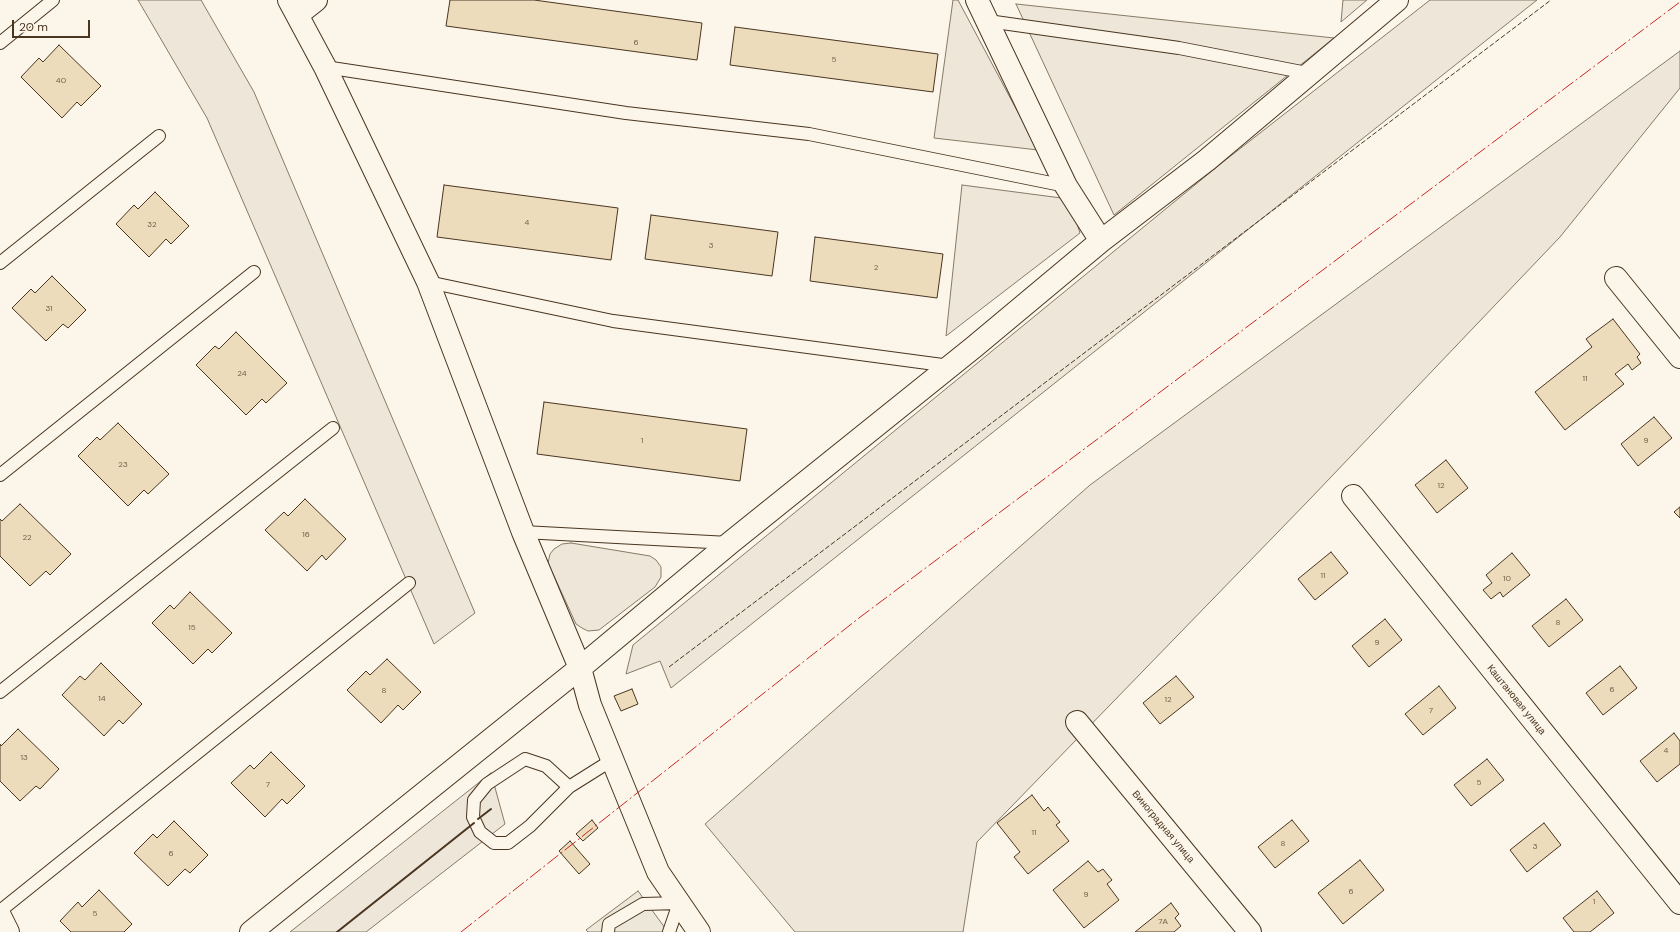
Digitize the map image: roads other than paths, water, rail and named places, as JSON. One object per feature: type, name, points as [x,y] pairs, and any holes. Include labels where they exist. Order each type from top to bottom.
[{"type":"street","points":[[316,0],[293,7],[325,67],[428,282],[522,532],[580,668],[590,704],[658,872],[699,932]]},
{"type":"street","points":[[977,0],[1066,186],[1101,241]]},
{"type":"street","points":[[251,932],[580,668],[730,543],[950,366],[1101,241],[1207,160],[1397,0]]},
{"type":"street","points":[[1616,278],[1680,356]]},
{"type":"street","name":"Каштановая улица","points":[[1353,496],[1680,903]]},
{"type":"street","name":"Виноградная улица","points":[[1077,722],[1250,932]]},
{"type":"street","points":[[0,916],[8,932]]},
{"type":"lane","points":[[0,43],[53,0]]},
{"type":"lane","points":[[988,22],[1179,48],[1307,73],[1362,29]]},
{"type":"lane","points":[[325,67],[626,113],[809,134],[1066,186]]},
{"type":"lane","points":[[0,263],[159,136]]},
{"type":"lane","points":[[0,475],[254,272]]},
{"type":"lane","points":[[428,282],[613,321],[950,366]]},
{"type":"lane","points":[[0,692],[332,428]]},
{"type":"lane","points":[[522,532],[730,543]]},
{"type":"lane","points":[[0,911],[409,582]]},
{"type":"lane","points":[[569,787],[546,766],[524,759],[487,784],[474,800],[473,817],[480,832],[494,844],[508,843],[530,826],[569,787],[612,760]]},
{"type":"lane","points":[[608,932],[609,924],[643,904],[679,903],[670,932]]}]
